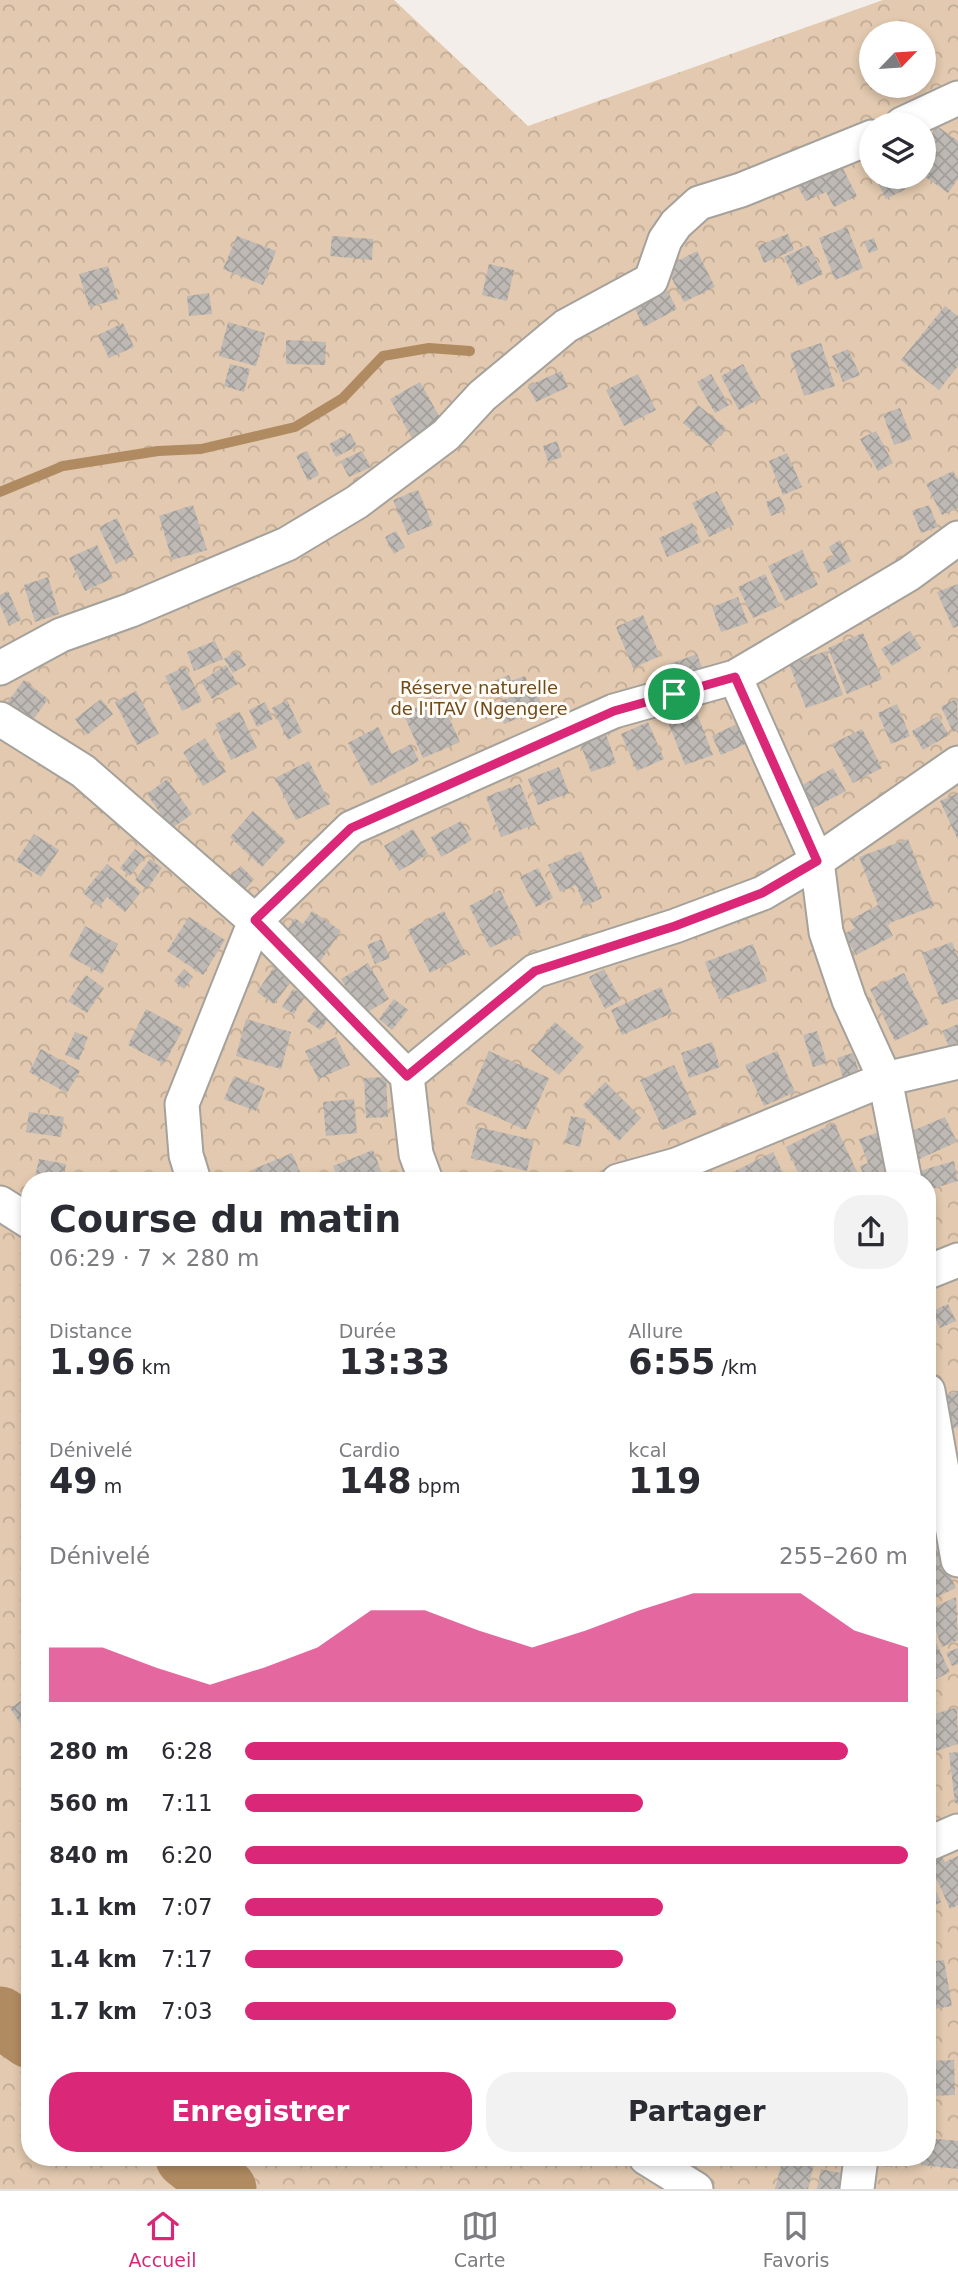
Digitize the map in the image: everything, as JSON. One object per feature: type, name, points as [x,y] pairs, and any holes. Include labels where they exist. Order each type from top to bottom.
[{"type":"street","points":[[928,112],[958,98]]},
{"type":"street","points":[[0,668],[61,635],[131,610],[287,544],[356,502],[446,435],[482,396],[566,326],[650,280],[665,240],[676,224],[699,203],[741,190],[859,142]]},
{"type":"street","points":[[191,1172],[186,1155],[182,1104],[255,920],[351,828],[614,711],[735,677],[909,574],[958,538]]},
{"type":"street","points":[[735,677],[817,861],[826,932],[849,1000],[885,1079],[903,1172]]},
{"type":"street","points":[[0,719],[83,771],[255,920],[407,1076],[416,1154],[423,1172]]},
{"type":"street","points":[[407,1076],[535,971],[675,926],[762,893],[817,861],[958,763]]},
{"type":"street","points":[[680,1172],[885,1079],[958,1062]]},
{"type":"street","points":[[0,1203],[21,1216]]},
{"type":"street","points":[[936,1269],[958,1260]]},
{"type":"street","points":[[936,1437],[957,1557]]},
{"type":"street","points":[[936,1840],[958,1830]]},
{"type":"street","points":[[659,2166],[696,2189]]},
{"type":"green space","name":"Réserve naturelle de l'ITAV (Ngengere","points":[[0,0],[394,0],[528,126],[883,0],[958,0],[958,2189],[0,2189]]},
{"type":"building","points":[[936,127],[958,141],[958,179],[948,193],[936,184]]},
{"type":"building","points":[[840,163],[857,196],[834,207],[826,192],[806,201],[797,185]]},
{"type":"building","points":[[881,189],[906,189],[886,199]]},
{"type":"building","points":[[847,227],[863,268],[835,280],[819,238]]},
{"type":"building","points":[[788,234],[794,250],[764,263],[757,246]]},
{"type":"building","points":[[237,236],[276,251],[263,285],[223,269]]},
{"type":"building","points":[[332,236],[373,239],[372,260],[330,256]]},
{"type":"building","points":[[874,238],[878,250],[869,253],[864,242]]},
{"type":"building","points":[[809,245],[823,274],[798,286],[784,257]]},
{"type":"building","points":[[697,251],[715,287],[684,302],[666,267]]},
{"type":"building","points":[[489,264],[514,270],[507,301],[482,295]]},
{"type":"building","points":[[108,266],[118,299],[89,307],[79,274]]},
{"type":"building","points":[[667,290],[677,309],[644,327],[634,307]]},
{"type":"building","points":[[209,293],[212,314],[189,316],[187,296]]},
{"type":"building","points":[[945,306],[958,316],[958,366],[939,390],[901,360]]},
{"type":"building","points":[[228,322],[265,333],[256,366],[219,356]]},
{"type":"building","points":[[123,323],[134,347],[109,358],[98,335]]},
{"type":"building","points":[[286,340],[326,342],[325,365],[286,364]]},
{"type":"building","points":[[821,343],[835,386],[804,396],[790,353]]},
{"type":"building","points":[[848,349],[860,375],[843,382],[832,356]]},
{"type":"building","points":[[230,364],[250,369],[244,392],[224,386]]},
{"type":"building","points":[[743,364],[761,398],[739,410],[721,376]]},
{"type":"building","points":[[561,371],[568,387],[536,402],[528,386]]},
{"type":"building","points":[[638,374],[656,410],[624,426],[606,390]]},
{"type":"building","points":[[711,374],[729,405],[715,413],[697,382]]},
{"type":"building","points":[[420,382],[443,423],[413,440],[390,399]]},
{"type":"building","points":[[698,405],[726,428],[711,446],[683,423]]},
{"type":"building","points":[[900,408],[912,439],[894,445],[883,414]]},
{"type":"building","points":[[876,431],[893,463],[878,471],[860,439]]},
{"type":"building","points":[[350,433],[357,446],[336,457],[329,444]]},
{"type":"building","points":[[557,441],[562,457],[548,462],[543,446]]},
{"type":"building","points":[[307,451],[319,475],[308,481],[296,456]]},
{"type":"building","points":[[362,451],[371,467],[349,477],[340,461]]},
{"type":"building","points":[[787,453],[802,487],[783,495],[769,461]]},
{"type":"building","points":[[953,471],[958,480],[958,508],[942,515],[926,484]]},
{"type":"building","points":[[418,490],[433,525],[408,535],[393,500]]},
{"type":"building","points":[[717,491],[734,525],[709,537],[692,503]]},
{"type":"building","points":[[780,496],[786,510],[771,516],[766,502]]},
{"type":"building","points":[[193,505],[207,550],[172,560],[159,516]]},
{"type":"building","points":[[929,505],[938,527],[921,533],[912,511]]},
{"type":"building","points":[[117,518],[134,555],[116,564],[99,527]]},
{"type":"building","points":[[692,523],[701,542],[667,557],[659,538]]},
{"type":"building","points":[[396,531],[405,547],[394,554],[385,537]]},
{"type":"building","points":[[840,540],[851,561],[828,573],[823,562],[834,556],[829,547]]},
{"type":"building","points":[[97,545],[113,578],[85,591],[69,558]]},
{"type":"building","points":[[802,550],[818,585],[785,601],[768,566]]},
{"type":"building","points":[[765,574],[780,606],[753,618],[738,587]]},
{"type":"building","points":[[48,577],[59,614],[35,622],[24,585]]},
{"type":"building","points":[[958,584],[958,626],[953,628],[937,592]]},
{"type":"building","points":[[8,591],[21,620],[9,626],[0,605],[0,595]]},
{"type":"building","points":[[738,597],[748,623],[721,632],[712,607]]},
{"type":"building","points":[[643,615],[660,656],[633,668],[616,627]]},
{"type":"building","points":[[910,631],[921,648],[892,666],[881,649]]},
{"type":"building","points":[[863,633],[882,679],[847,694],[828,648]]},
{"type":"building","points":[[215,641],[223,659],[194,671],[187,652]]},
{"type":"building","points":[[237,651],[246,665],[233,673],[224,659]]},
{"type":"building","points":[[826,651],[843,695],[806,708],[789,664]]},
{"type":"building","points":[[697,654],[704,673],[671,685],[664,666]]},
{"type":"building","points":[[226,665],[238,684],[212,699],[201,681]]},
{"type":"building","points":[[185,667],[202,701],[182,711],[165,676]]},
{"type":"building","points":[[509,675],[511,681],[525,676],[529,686],[501,697],[494,681]]},
{"type":"building","points":[[24,680],[48,699],[28,727],[3,708]]},
{"type":"building","points":[[535,687],[543,708],[504,724],[496,703]]},
{"type":"building","points":[[136,691],[159,734],[137,745],[115,702]]},
{"type":"building","points":[[440,697],[460,742],[423,758],[403,713]]},
{"type":"building","points":[[957,698],[958,729],[953,732],[941,707]]},
{"type":"building","points":[[101,699],[113,714],[87,735],[75,719]]},
{"type":"building","points":[[287,700],[302,732],[288,740],[272,708]]},
{"type":"building","points":[[265,702],[273,719],[257,727],[249,710]]},
{"type":"building","points":[[897,704],[910,736],[891,744],[878,713]]},
{"type":"building","points":[[696,711],[713,755],[685,765],[668,722]]},
{"type":"building","points":[[240,712],[257,748],[231,760],[215,724]]},
{"type":"building","points":[[938,716],[949,735],[923,750],[912,731]]},
{"type":"building","points":[[745,720],[754,740],[721,755],[712,736]]},
{"type":"building","points":[[648,722],[664,759],[637,771],[621,734]]},
{"type":"building","points":[[378,727],[392,754],[411,744],[419,761],[371,786],[348,743]]},
{"type":"building","points":[[862,729],[882,768],[853,783],[832,744]]},
{"type":"building","points":[[606,734],[616,763],[591,772],[580,743]]},
{"type":"building","points":[[205,738],[226,772],[203,786],[183,752]]},
{"type":"building","points":[[309,761],[330,804],[296,820],[275,778]]},
{"type":"building","points":[[559,767],[569,793],[538,805],[528,779]]},
{"type":"building","points":[[833,768],[846,791],[810,810],[797,788]]},
{"type":"building","points":[[167,779],[192,814],[171,829],[147,794]]},
{"type":"building","points":[[520,784],[536,824],[501,837],[486,797]]},
{"type":"building","points":[[958,793],[958,840],[940,801]]},
{"type":"building","points":[[253,811],[286,841],[262,867],[230,837]]},
{"type":"building","points":[[461,821],[472,840],[441,857],[431,837]]},
{"type":"building","points":[[413,829],[428,854],[399,871],[384,846]]},
{"type":"building","points":[[34,834],[59,850],[41,877],[16,861]]},
{"type":"building","points":[[908,839],[934,906],[887,924],[893,936],[856,955],[844,934],[855,928],[850,920],[878,905],[859,857]]},
{"type":"building","points":[[135,849],[145,857],[130,876],[120,868]]},
{"type":"building","points":[[581,851],[602,898],[585,906],[576,885],[560,892],[548,865]]},
{"type":"building","points":[[150,859],[162,868],[147,889],[135,880]]},
{"type":"building","points":[[107,864],[141,892],[125,912],[107,897],[99,907],[83,893]]},
{"type":"building","points":[[241,866],[254,879],[244,890],[230,876]]},
{"type":"building","points":[[538,868],[553,898],[536,907],[520,877]]},
{"type":"building","points":[[500,890],[521,933],[490,948],[469,906]]},
{"type":"building","points":[[312,911],[341,931],[319,963],[282,937],[295,918],[303,924]]},
{"type":"building","points":[[444,911],[466,954],[430,973],[408,930]]},
{"type":"building","points":[[189,917],[225,940],[203,975],[167,951]]},
{"type":"building","points":[[85,926],[118,944],[102,974],[69,956]]},
{"type":"building","points":[[382,939],[390,958],[375,964],[367,945]]},
{"type":"building","points":[[952,942],[958,957],[958,999],[942,1005],[922,953]]},
{"type":"building","points":[[753,944],[767,981],[719,999],[705,962]]},
{"type":"building","points":[[368,963],[389,999],[363,1015],[341,979]]},
{"type":"building","points":[[274,967],[292,980],[274,1004],[257,992]]},
{"type":"building","points":[[184,969],[193,977],[184,989],[174,981]]},
{"type":"building","points":[[604,969],[621,1000],[605,1009],[589,977]]},
{"type":"building","points":[[904,973],[929,1024],[895,1041],[870,989]]},
{"type":"building","points":[[86,975],[104,988],[87,1013],[68,1001]]},
{"type":"building","points":[[661,987],[672,1013],[622,1035],[611,1010]]},
{"type":"building","points":[[293,989],[305,995],[294,1014],[282,1007]]},
{"type":"building","points":[[394,999],[408,1010],[392,1030],[379,1019]]},
{"type":"building","points":[[320,1003],[333,1013],[320,1030],[307,1021]]},
{"type":"building","points":[[146,1009],[183,1029],[164,1064],[128,1045]]},
{"type":"building","points":[[246,1019],[291,1032],[281,1069],[236,1056]]},
{"type":"building","points":[[555,1022],[584,1047],[559,1075],[531,1051]]},
{"type":"building","points":[[958,1024],[958,1051],[952,1053],[942,1031]]},
{"type":"building","points":[[817,1031],[827,1063],[813,1067],[803,1035]]},
{"type":"building","points":[[75,1032],[88,1037],[79,1060],[65,1055]]},
{"type":"building","points":[[336,1037],[350,1065],[318,1079],[305,1051]]},
{"type":"building","points":[[712,1042],[720,1067],[689,1078],[681,1053]]},
{"type":"building","points":[[41,1049],[80,1071],[67,1093],[29,1072]]},
{"type":"building","points":[[489,1051],[549,1078],[526,1130],[466,1104]]},
{"type":"building","points":[[777,1051],[795,1092],[764,1106],[745,1065]]},
{"type":"building","points":[[853,1053],[860,1076],[844,1081],[837,1058]]},
{"type":"building","points":[[674,1065],[697,1114],[663,1130],[640,1080]]},
{"type":"building","points":[[234,1076],[265,1088],[256,1111],[224,1099]]},
{"type":"building","points":[[386,1077],[388,1117],[366,1118],[364,1078]]},
{"type":"building","points":[[605,1082],[641,1118],[619,1141],[583,1105]]},
{"type":"building","points":[[354,1099],[357,1133],[326,1136],[323,1102]]},
{"type":"building","points":[[29,1112],[64,1117],[61,1137],[26,1132]]},
{"type":"building","points":[[571,1116],[586,1119],[580,1147],[565,1143]]},
{"type":"building","points":[[945,1117],[957,1142],[917,1160],[905,1134]]},
{"type":"building","points":[[834,1123],[857,1172],[798,1172],[786,1147]]},
{"type":"building","points":[[478,1127],[534,1140],[527,1171],[471,1158]]},
{"type":"building","points":[[882,1131],[898,1172],[862,1172],[860,1166],[868,1163],[859,1139]]},
{"type":"building","points":[[373,1150],[382,1172],[335,1172],[333,1166]]},
{"type":"building","points":[[773,1152],[783,1172],[733,1172]]},
{"type":"building","points":[[292,1153],[300,1172],[255,1172],[254,1169]]},
{"type":"building","points":[[39,1159],[66,1164],[65,1172],[36,1172]]},
{"type":"building","points":[[954,1161],[958,1181],[936,1188],[936,1172],[916,1172]]},
{"type":"building","points":[[948,1304],[956,1321],[940,1328],[936,1320],[936,1309]]},
{"type":"building","points":[[958,1391],[958,1427],[948,1430],[936,1399]]},
{"type":"building","points":[[936,1546],[956,1588],[936,1597]]},
{"type":"building","points":[[956,1597],[958,1640],[942,1647],[936,1631],[936,1606]]},
{"type":"building","points":[[936,1643],[950,1672],[936,1679]]},
{"type":"building","points":[[958,1648],[958,1664],[952,1666],[946,1653]]},
{"type":"building","points":[[21,1701],[21,1724],[10,1708]]},
{"type":"building","points":[[957,1707],[958,1744],[936,1751],[936,1714]]},
{"type":"building","points":[[958,1752],[958,1803],[955,1803],[949,1753]]},
{"type":"building","points":[[939,1850],[945,1862],[958,1856],[958,1905],[950,1909],[936,1877],[936,1852]]},
{"type":"building","points":[[936,1892],[941,1902],[936,1904]]},
{"type":"building","points":[[944,1960],[952,2006],[936,2009],[936,1961]]},
{"type":"building","points":[[954,2060],[955,2095],[936,2096],[936,2061]]},
{"type":"building","points":[[936,2139],[958,2141],[958,2169],[930,2166],[936,2166]]},
{"type":"building","points":[[781,2166],[814,2166],[808,2189],[775,2189]]},
{"type":"building","points":[[821,2169],[851,2175],[848,2189],[817,2189]]},
{"type":"waterway","points":[[0,492],[63,466],[158,451],[201,449],[295,427],[343,398],[383,356],[429,348],[470,351]]},
{"type":"waterway","points":[[0,2017],[21,2032]]},
{"type":"waterway","points":[[196,2166],[226,2189]]},
{"type":"route","points":[[735,677],[817,861],[762,893],[675,926],[535,971],[407,1076],[255,920],[351,828],[397,805],[614,711],[674,694],[735,677]]}]
